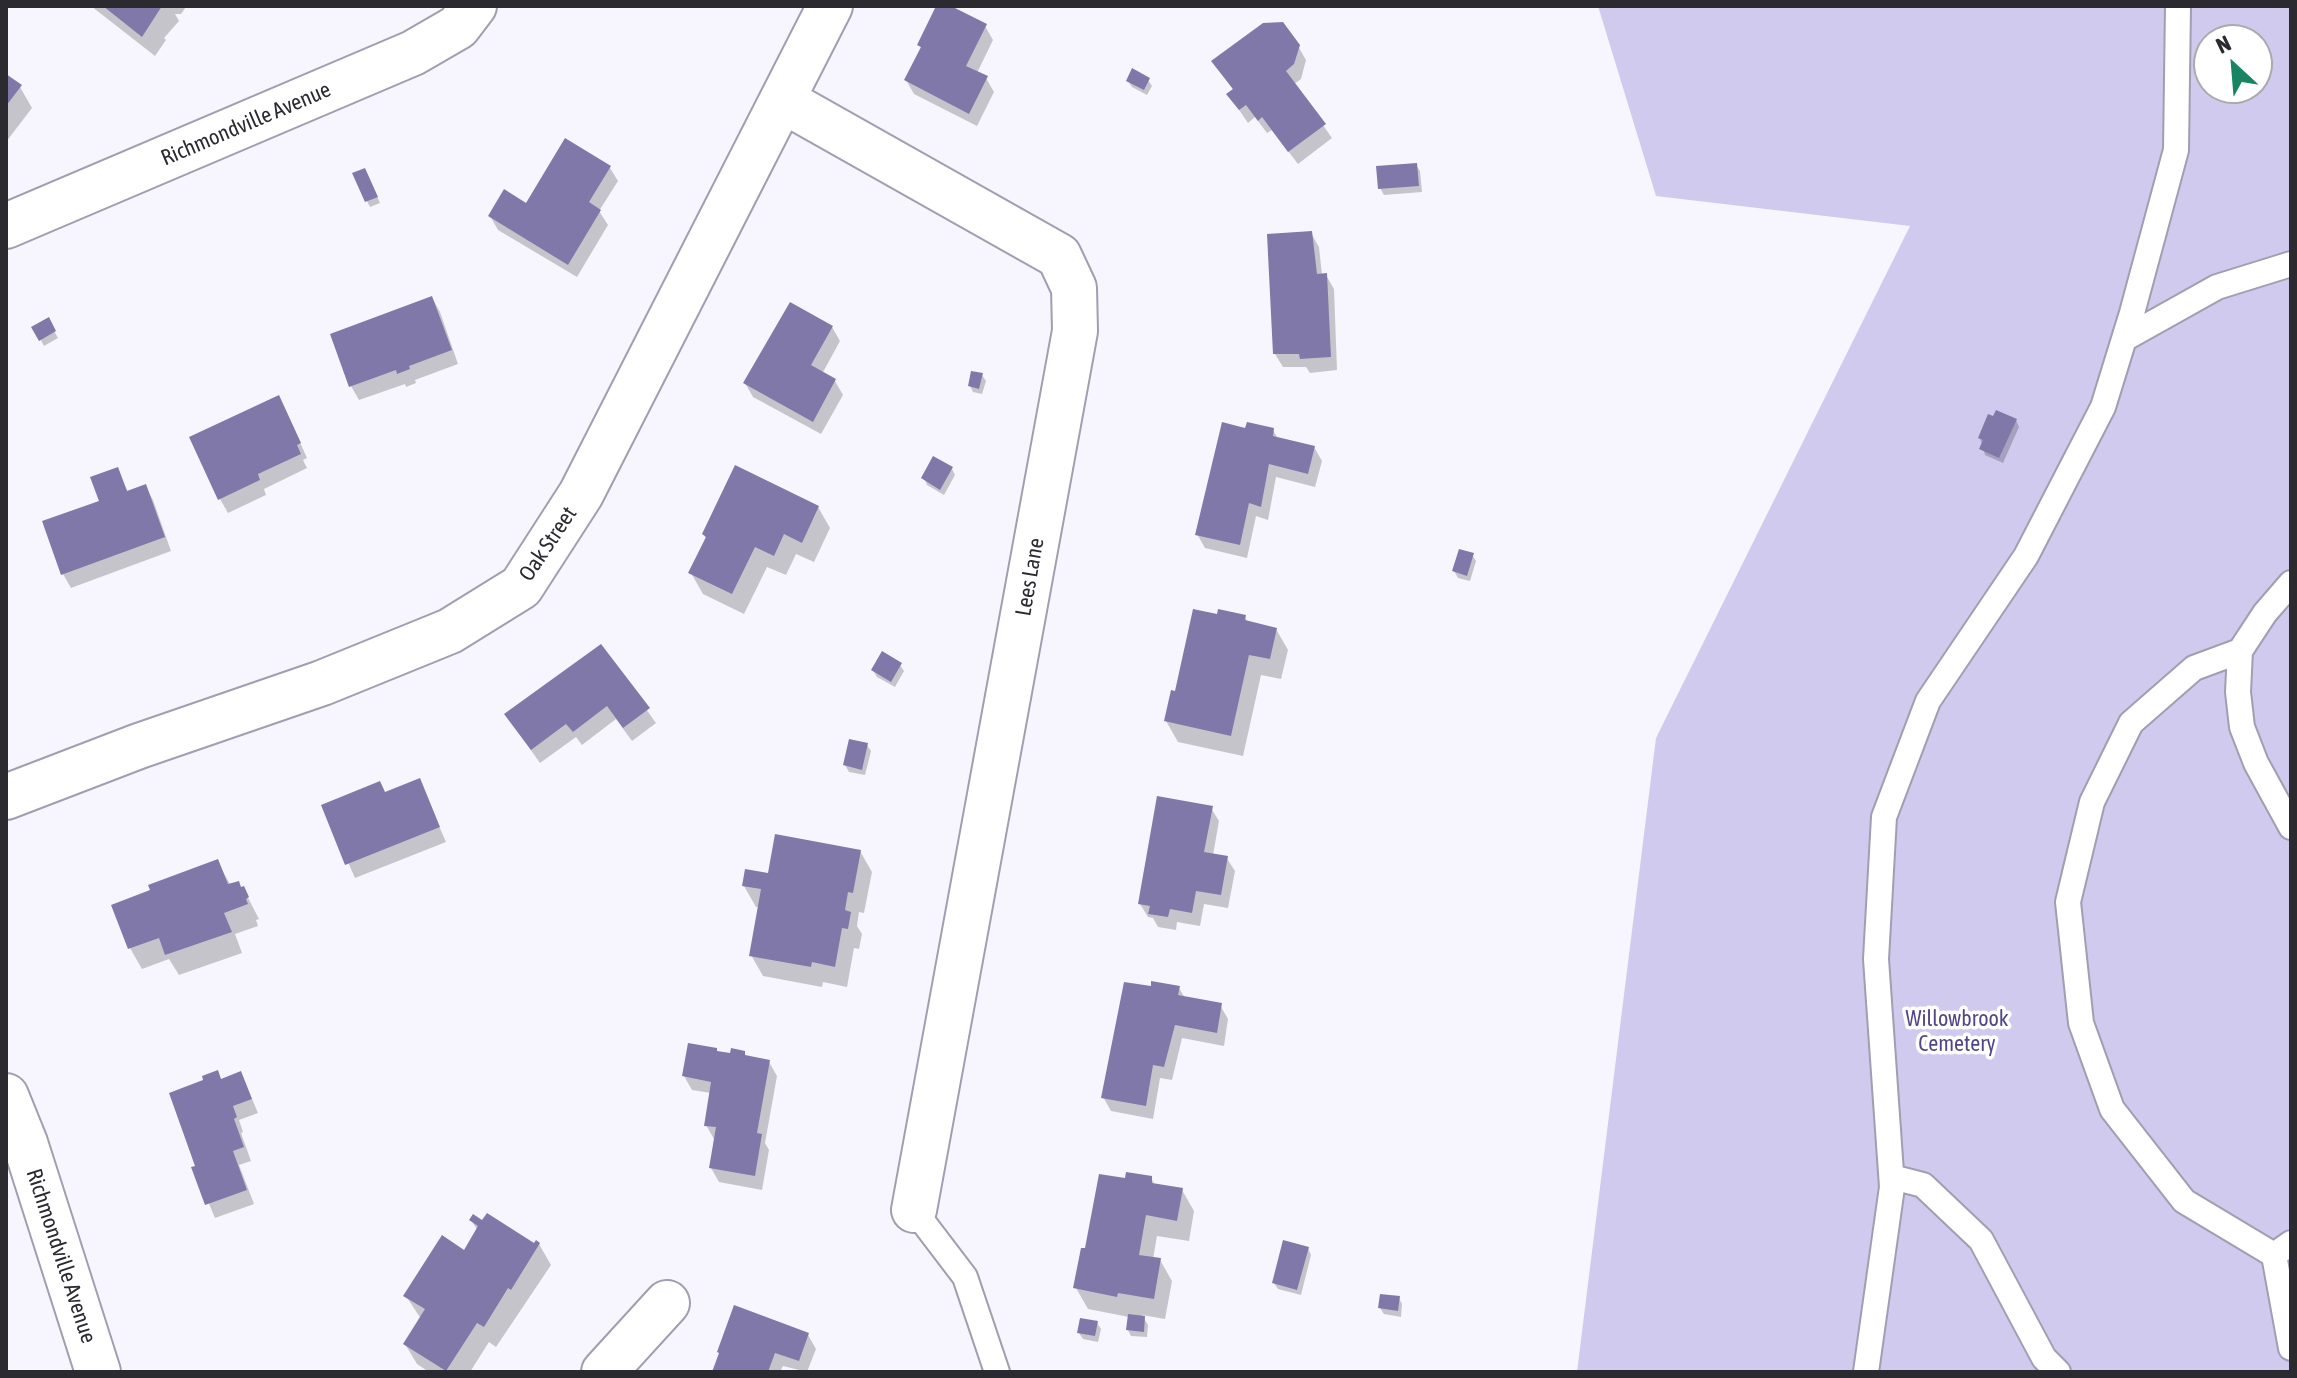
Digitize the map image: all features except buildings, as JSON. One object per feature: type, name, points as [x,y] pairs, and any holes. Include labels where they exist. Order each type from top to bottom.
[{"type":"street","name":"Richmondville Avenue","points":[[6,226],[413,53],[458,27],[474,6]]},
{"type":"street","name":"Oak Street","points":[[6,797],[139,746],[322,683],[450,631],[521,587],[581,494],[830,6]]},
{"type":"street","name":"Lees Lane","points":[[784,101],[1059,256],[1074,288],[1075,331],[914,1210]]},
{"type":"street","name":"Richmondville Avenue","points":[[6,1096],[25,1143],[98,1372]]},
{"type":"street","points":[[604,1372],[667,1303]]},
{"type":"lane","points":[[1866,1372],[1892,1177],[1876,959],[1884,817],[1928,701],[2026,556],[2103,407],[2176,150],[2178,6]]},
{"type":"lane","points":[[2124,339],[2217,287],[2291,264]]},
{"type":"lane","points":[[2291,583],[2265,613],[2240,651],[2238,692],[2242,727],[2256,763],[2291,827]]},
{"type":"lane","points":[[2240,651],[2194,668],[2131,723],[2092,802],[2068,902],[2081,1023],[2112,1109],[2184,1201],[2283,1249],[2291,1348]]},
{"type":"lane","points":[[1892,1177],[1923,1185],[1981,1240],[2044,1358],[2058,1372]]},
{"type":"lane","points":[[914,1210],[965,1277],[997,1372]]},
{"type":"green space","name":"Willowbrook Cemetery","points":[[1598,6],[2291,6],[2291,1372],[1577,1372],[1656,738],[1910,226],[1656,196]]}]
